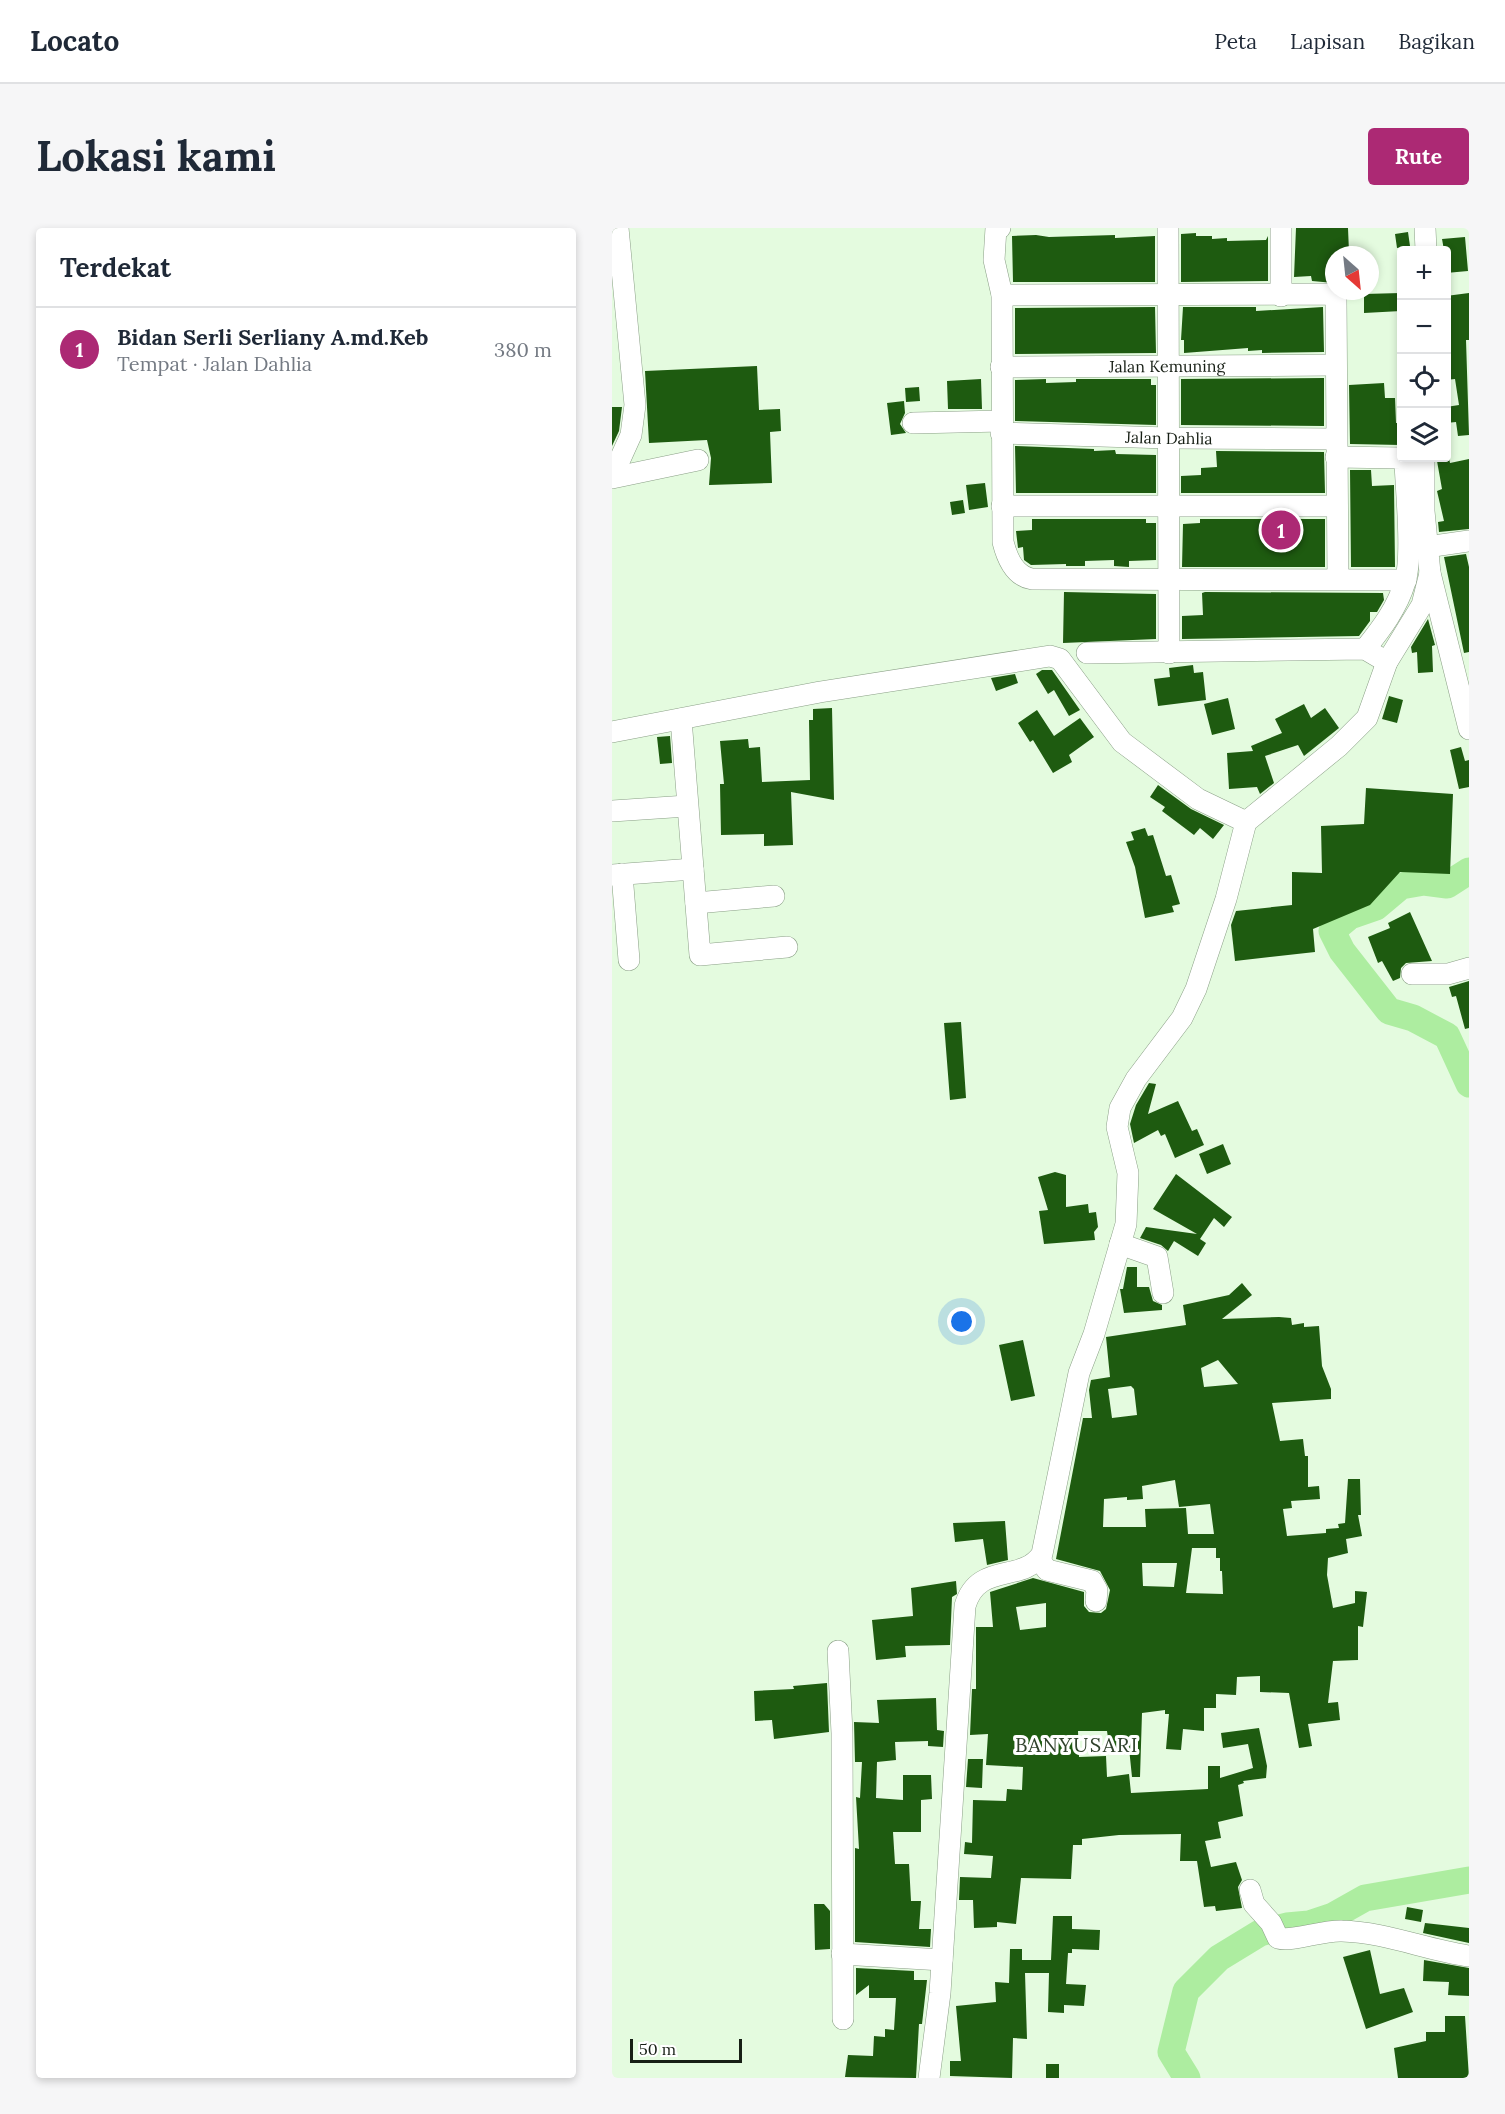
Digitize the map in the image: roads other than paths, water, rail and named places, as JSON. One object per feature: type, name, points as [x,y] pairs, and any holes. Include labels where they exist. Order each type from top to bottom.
[{"type":"street","points":[[612,477],[631,435],[635,412],[618,228]]},
{"type":"street","points":[[998,228],[994,260],[1002,295],[1002,506],[1005,549],[1012,567],[1024,578],[1406,580]]},
{"type":"street","points":[[1168,228],[1169,653]]},
{"type":"street","points":[[1281,228],[1281,296]]},
{"type":"street","points":[[1425,228],[1426,246]]},
{"type":"street","points":[[1002,295],[1281,296],[1328,294],[1336,298],[1338,579]]},
{"type":"street","name":"Jalan Kemuning","points":[[1001,367],[1335,364]]},
{"type":"street","name":"Jalan Dahlia","points":[[913,423],[1336,448],[1403,459],[1417,549]]},
{"type":"street","points":[[612,477],[698,460]]},
{"type":"street","points":[[1365,649],[1389,618],[1417,549],[1424,462]]},
{"type":"street","points":[[1002,506],[1336,506]]},
{"type":"street","points":[[1417,549],[1469,541]]},
{"type":"street","points":[[1417,549],[1430,573],[1469,729]]},
{"type":"street","points":[[929,2078],[939,2013],[965,1605],[968,1594],[979,1581],[1028,1566],[1039,1559],[1043,1549],[1079,1373],[1094,1334],[1126,1224],[1128,1173],[1117,1127],[1120,1108],[1136,1078],[1182,1018],[1196,989],[1226,899],[1245,822],[1356,730],[1373,704],[1387,662],[1422,605],[1430,573]]},
{"type":"street","points":[[1087,653],[1365,649],[1387,662]]},
{"type":"street","points":[[612,732],[820,692],[1050,656],[1060,659],[1107,725],[1131,748],[1198,799],[1245,822]]},
{"type":"street","points":[[681,719],[700,955],[787,947]]},
{"type":"street","points":[[612,812],[687,806]]},
{"type":"street","points":[[629,960],[617,874],[693,869]]},
{"type":"street","points":[[696,903],[774,896]]},
{"type":"street","points":[[1412,974],[1445,982],[1469,968]]},
{"type":"street","points":[[1120,1244],[1157,1257],[1163,1293]]},
{"type":"street","points":[[1039,1559],[1047,1570],[1092,1581],[1096,1590],[1096,1601]]},
{"type":"street","points":[[838,1651],[842,1733],[846,1954],[843,2019]]},
{"type":"street","points":[[1250,1890],[1254,1904],[1273,1929],[1285,1940],[1322,1930],[1344,1930],[1469,1956]]},
{"type":"street","points":[[846,1954],[942,1960]]},
{"type":"waterway","points":[[1469,871],[1447,885],[1424,882],[1401,886],[1376,907],[1350,916],[1332,931],[1342,951],[1389,1011],[1413,1018],[1447,1036],[1469,1084]]},
{"type":"waterway","points":[[1187,2078],[1171,2052],[1186,1991],[1219,1958],[1260,1933],[1287,1926],[1309,1924],[1333,1916],[1365,1898],[1469,1880]]},
{"type":"place","name":"Bidan Serli Serliany A.md.Keb","points":[[1281,530]]},
{"type":"district","name":"BANYUSARI","points":[[1077,1744]]}]
